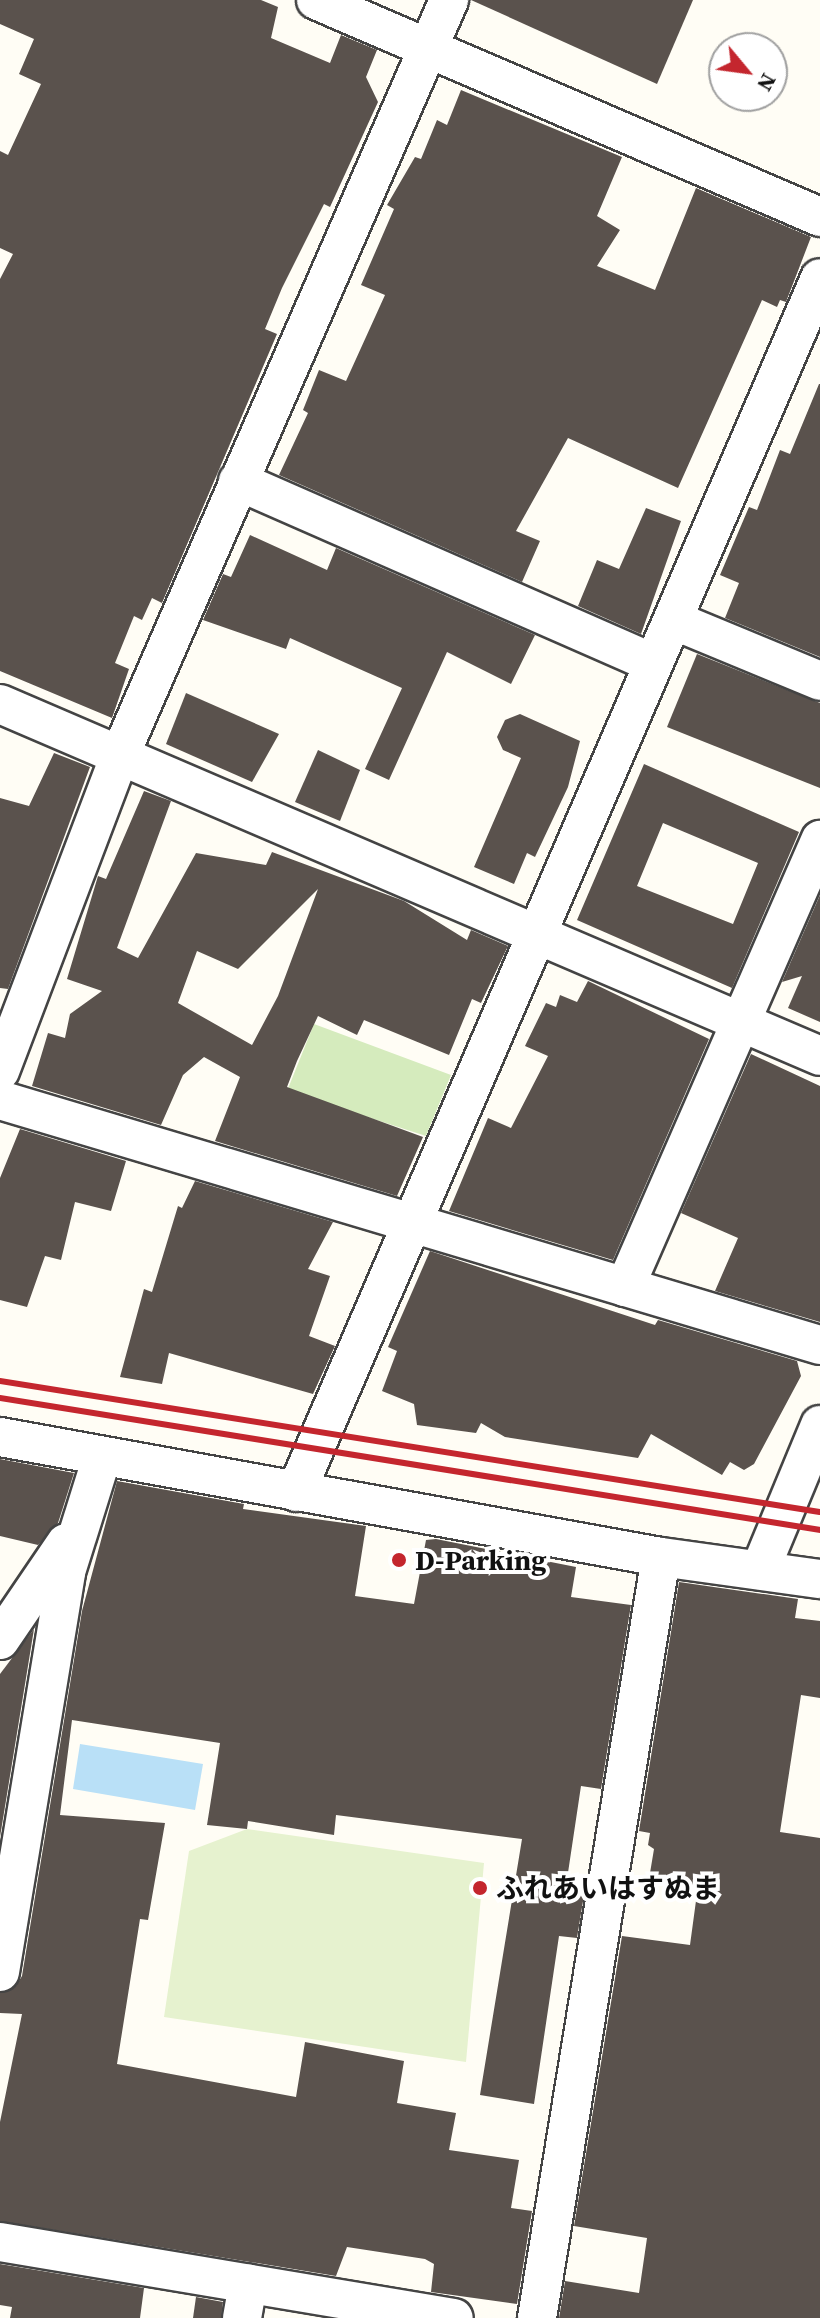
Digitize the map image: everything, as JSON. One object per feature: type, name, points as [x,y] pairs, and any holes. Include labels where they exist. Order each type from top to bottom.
[{"type":"street","points":[[316,0],[820,217]]},
{"type":"street","points":[[0,1071],[120,755],[449,0]]},
{"type":"street","points":[[296,1492],[539,937],[653,663],[820,278]]},
{"type":"street","points":[[238,481],[653,663]]},
{"type":"street","points":[[673,620],[820,681]]},
{"type":"street","points":[[0,704],[820,1056]]},
{"type":"street","points":[[625,1287],[820,840]]},
{"type":"street","points":[[0,1100],[820,1345]]},
{"type":"street","points":[[760,1570],[820,1425]]},
{"type":"street","points":[[0,1437],[661,1557],[820,1579]]},
{"type":"street","points":[[0,1972],[66,1572],[102,1457]]},
{"type":"street","points":[[0,1640],[83,1518]]},
{"type":"street","points":[[537,2318],[661,1557]]},
{"type":"street","points":[[0,2242],[245,2301],[454,2318]]},
{"type":"green space","points":[[314,1024],[451,1075],[426,1136],[287,1091]]},
{"type":"green space","points":[[247,1829],[484,1863],[466,2062],[164,2017],[189,1851]]},
{"type":"water","points":[[80,1744],[203,1764],[195,1810],[73,1789]]},
{"type":"building","points":[[0,0],[261,0],[278,7],[271,38],[330,63],[341,35],[377,50],[366,77],[378,102],[330,207],[324,204],[282,288],[265,329],[277,334],[162,603],[152,598],[142,620],[134,616],[115,663],[129,669],[112,718],[0,671],[0,279],[13,254],[0,248],[0,151],[8,155],[41,84],[19,74],[34,39],[0,24]]},
{"type":"building","points":[[471,0],[693,0],[657,84]]},
{"type":"building","points":[[461,90],[622,157],[597,216],[620,230],[597,266],[655,290],[696,188],[811,237],[786,302],[780,300],[777,307],[762,300],[678,488],[568,438],[516,531],[540,541],[522,582],[279,475],[308,413],[303,410],[319,370],[346,381],[385,295],[361,285],[394,209],[387,205],[415,157],[421,159],[437,120],[447,125]]},
{"type":"building","points":[[819,384],[820,657],[725,618],[739,583],[720,575],[749,507],[757,510],[780,450],[790,454]]},
{"type":"building","points":[[646,508],[681,521],[641,634],[578,606],[597,560],[619,569]]},
{"type":"building","points":[[250,535],[327,570],[336,548],[535,635],[511,684],[447,652],[389,780],[365,769],[402,688],[290,638],[286,649],[203,620],[223,574],[231,577]]},
{"type":"building","points":[[697,654],[820,703],[820,788],[667,727]]},
{"type":"building","points":[[186,693],[279,734],[252,782],[166,744]]},
{"type":"building","points":[[520,714],[580,741],[568,787],[535,857],[527,853],[514,884],[474,867],[521,758],[503,750],[497,737],[505,720]]},
{"type":"building","points":[[318,750],[360,770],[340,821],[295,802]]},
{"type":"building","points":[[54,753],[90,767],[8,989],[0,988],[0,798],[29,806]]},
{"type":"building","points":[[644,764],[799,832],[732,988],[577,920]],"holes":[[[663,823],[758,863],[733,924],[637,886]]]},
{"type":"building","points":[[144,791],[171,801],[117,948],[138,958],[196,853],[266,865],[272,852],[404,901],[467,940],[471,930],[508,946],[481,1003],[472,999],[449,1055],[364,1020],[357,1035],[318,1016],[297,1061],[287,1087],[423,1137],[397,1196],[215,1141],[240,1077],[204,1057],[183,1075],[161,1125],[32,1086],[48,1033],[65,1038],[70,1014],[102,991],[67,979],[98,876],[106,879]],"holes":[[[318,889],[278,996],[252,1045],[178,1003],[197,951],[238,969]]]},
{"type":"building","points":[[820,895],[820,1022],[788,1008],[802,976],[782,982]]},
{"type":"building","points":[[588,981],[709,1039],[613,1260],[449,1211],[488,1118],[511,1128],[548,1056],[525,1046],[546,1003],[556,1007],[560,995],[577,1002]]},
{"type":"building","points":[[751,1054],[820,1086],[820,1322],[715,1291],[738,1238],[681,1213]]},
{"type":"building","points":[[20,1129],[126,1161],[111,1211],[75,1202],[61,1260],[45,1256],[27,1307],[0,1300],[0,1178]]},
{"type":"building","points":[[195,1181],[333,1222],[308,1269],[330,1276],[309,1336],[335,1346],[313,1394],[169,1353],[162,1384],[120,1377],[144,1289],[152,1292],[178,1206],[182,1208]]},
{"type":"building","points":[[430,1251],[655,1325],[658,1320],[797,1361],[801,1376],[754,1464],[744,1470],[730,1462],[722,1475],[651,1434],[638,1458],[505,1437],[481,1423],[476,1433],[417,1425],[414,1404],[382,1391],[397,1351],[388,1347]]},
{"type":"building","points":[[0,1459],[74,1473],[58,1523],[38,1545],[0,1536]]},
{"type":"building","points":[[117,1481],[244,1504],[243,1509],[366,1526],[355,1596],[414,1604],[426,1540],[436,1539],[576,1567],[571,1597],[631,1605],[601,1789],[581,1786],[566,1886],[585,1889],[577,1938],[559,1936],[534,2104],[480,2095],[522,1839],[336,1815],[334,1835],[248,1821],[247,1829],[207,1825],[220,1743],[72,1720],[60,1815],[165,1823],[148,1920],[140,1919],[117,2064],[296,2097],[305,2042],[404,2061],[397,2103],[456,2113],[449,2150],[519,2160],[511,2208],[532,2211],[517,2304],[431,2292],[434,2264],[425,2259],[347,2247],[336,2276],[0,2221],[0,2122],[22,2014],[0,2013],[0,1993],[16,1986],[22,1976],[82,1611]]},
{"type":"building","points":[[679,1582],[798,1599],[795,1618],[820,1621],[820,1698],[801,1695],[780,1832],[820,1838],[820,2318],[559,2318],[565,2281],[639,2293],[647,2238],[574,2226],[622,1936],[690,1945],[698,1886],[649,1879],[654,1849],[648,1845],[650,1833],[639,1831]]},
{"type":"building","points":[[34,1629],[0,1837],[0,1674]]},
{"type":"building","points":[[0,2264],[144,2288],[140,2318],[10,2318],[12,2307],[0,2305]]},
{"type":"building","points":[[196,2297],[223,2302],[221,2318],[193,2318]]},
{"type":"railway","points":[[0,1381],[820,1512]]},
{"type":"railway","points":[[0,1398],[820,1530]]},
{"type":"place","name":"D-Parking","points":[[399,1560]]},
{"type":"place","name":"ふれあいはすぬま","points":[[480,1888]]}]
